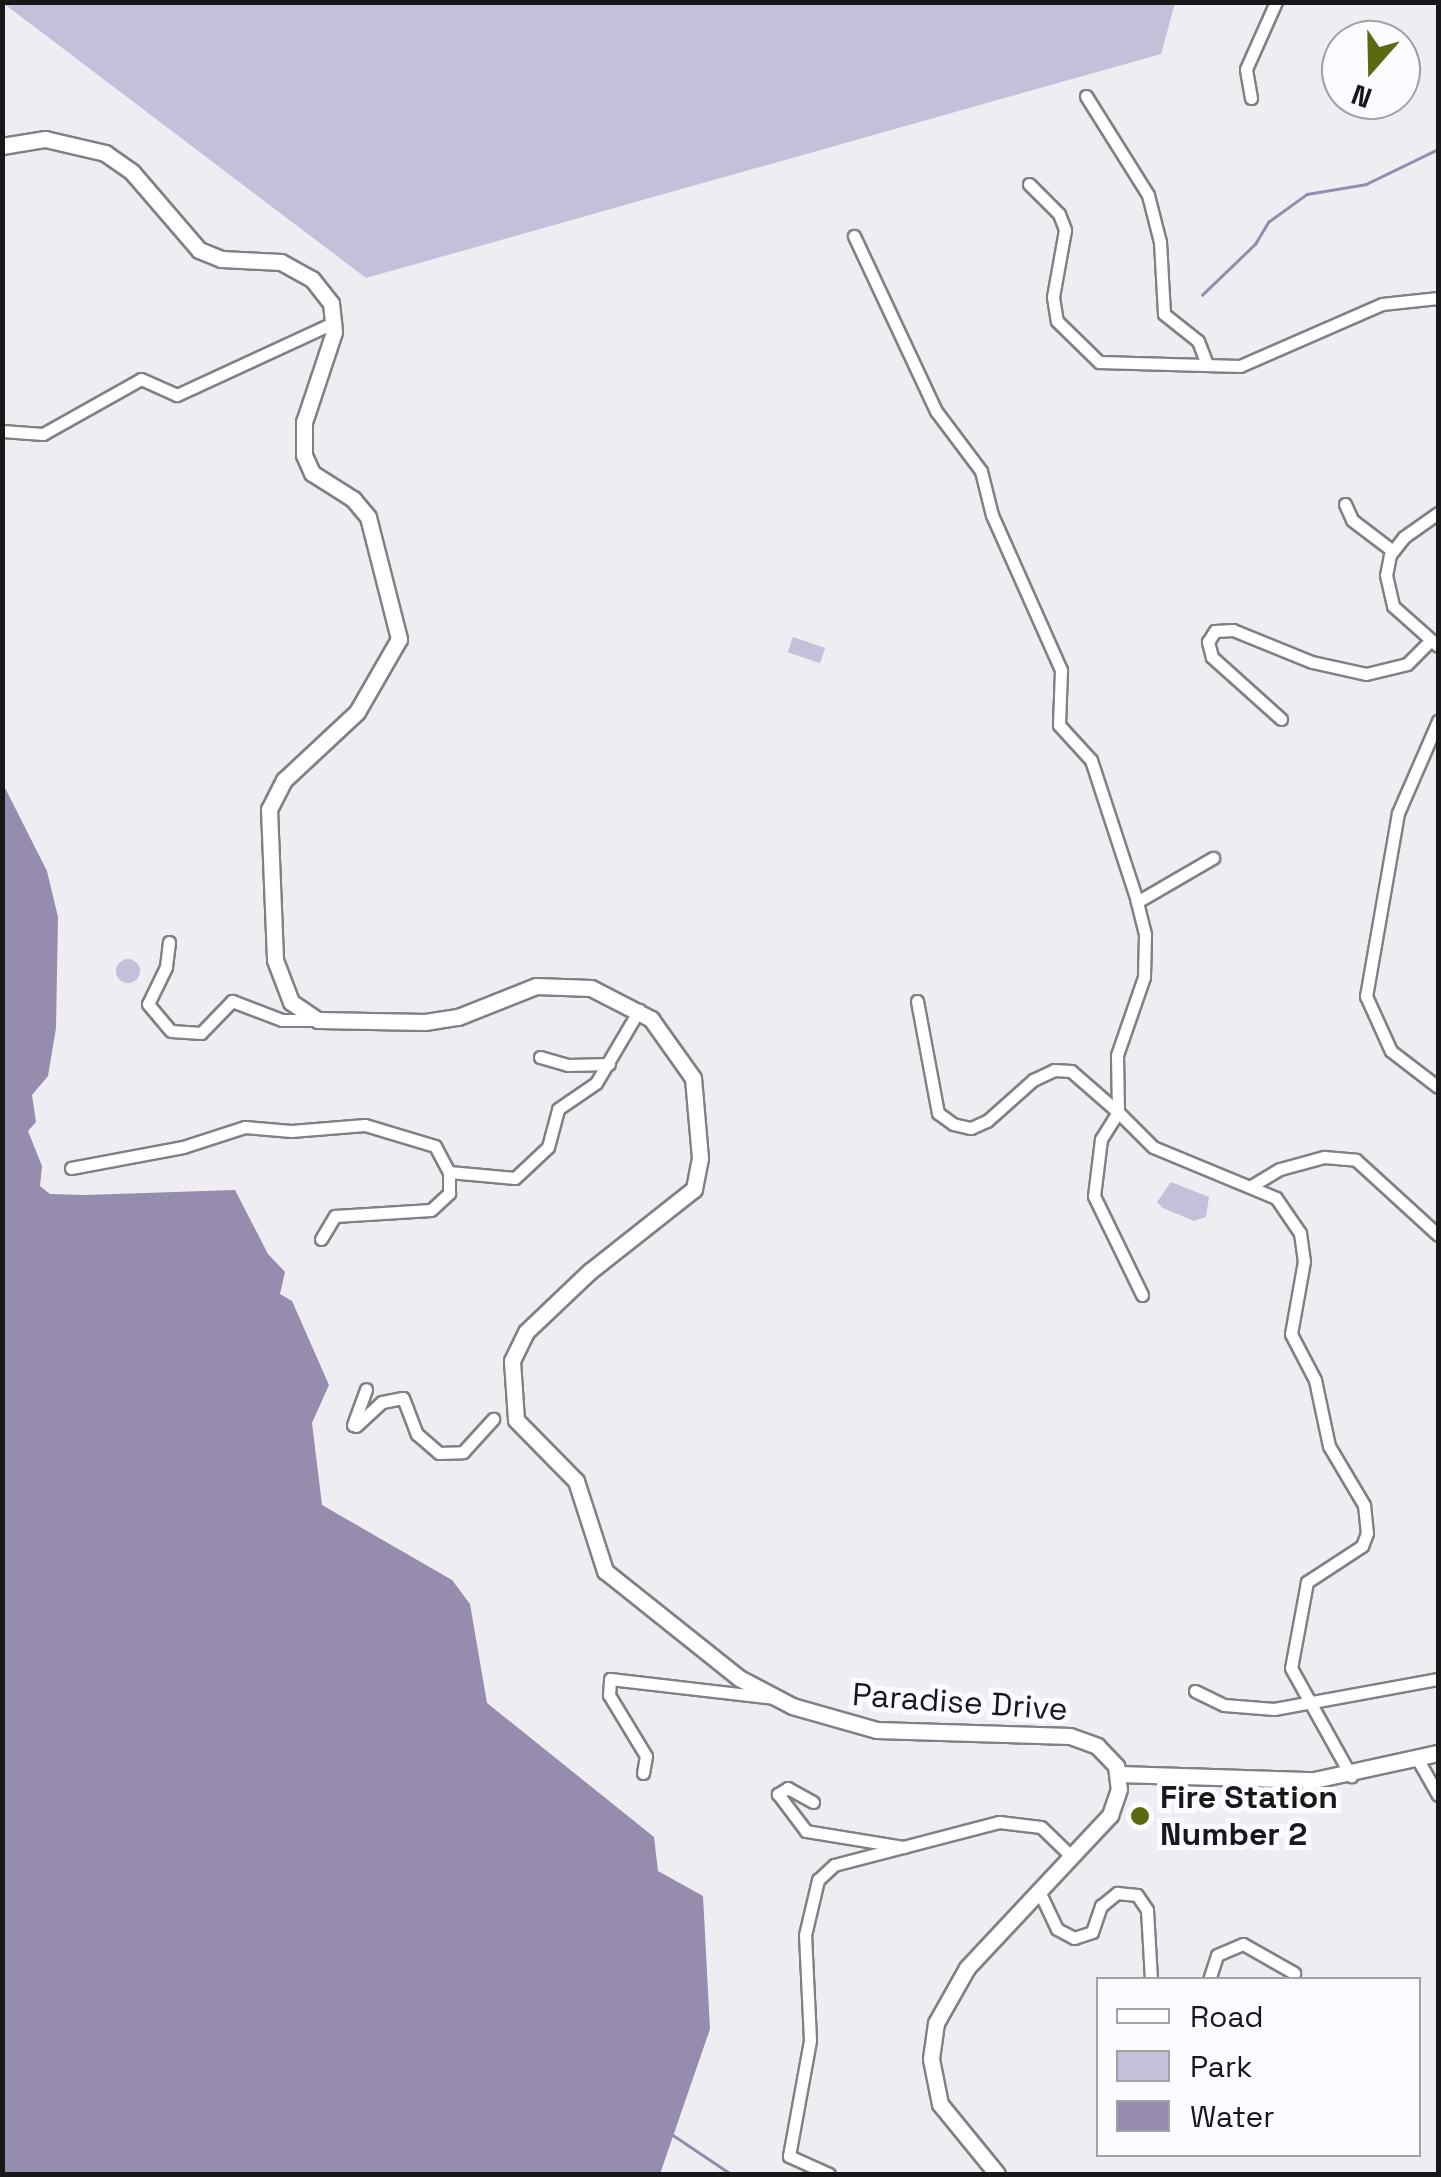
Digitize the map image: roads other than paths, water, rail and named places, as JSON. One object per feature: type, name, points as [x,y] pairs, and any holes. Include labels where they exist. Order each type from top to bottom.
[{"type":"street","points":[[1251,98],[1246,69],[1276,2]]},
{"type":"street","points":[[1086,96],[1144,184],[1160,242],[1164,314],[1195,337],[1206,362]]},
{"type":"street","points":[[2,146],[45,139],[105,153],[139,180],[198,250],[293,267],[320,286],[335,322],[304,422],[304,455],[312,473],[353,498],[368,517],[400,628],[377,683],[334,739],[284,780],[269,809],[277,970],[292,1002],[318,1020]]},
{"type":"street","points":[[1028,184],[1058,214],[1065,230],[1054,297],[1056,321],[1070,339],[1100,362],[1168,368],[1206,362],[1252,364],[1382,304],[1438,298]]},
{"type":"street","points":[[854,236],[936,411],[981,471],[992,515],[1061,670],[1058,725],[1091,760],[1137,902],[1145,935],[1144,976],[1117,1055],[1118,1112],[1101,1140],[1094,1196],[1142,1294]]},
{"type":"street","points":[[2,431],[43,434],[140,378],[177,395],[335,322]]},
{"type":"street","points":[[1345,504],[1352,520],[1393,551]]},
{"type":"street","points":[[1281,719],[1212,657],[1208,642],[1215,632],[1233,630],[1366,674],[1392,671],[1435,643],[1392,606],[1386,574],[1393,551],[1438,513]]},
{"type":"street","points":[[1438,721],[1398,814],[1366,996],[1391,1051],[1438,1087]]},
{"type":"street","points":[[1137,902],[1213,858]]},
{"type":"street","points":[[169,942],[166,968],[148,1004],[171,1032],[201,1034],[232,1001],[282,1020],[318,1020]]},
{"type":"street","name":"Paradise Drive","points":[[318,1020],[444,1020],[547,985],[600,990],[639,1010],[656,1024],[695,1084],[700,1158],[694,1188],[590,1270],[526,1332],[512,1362],[510,1399],[523,1430],[576,1481],[610,1578],[774,1698],[863,1728],[1070,1736],[1103,1751],[1119,1774]]},
{"type":"street","points":[[918,1001],[938,1113],[953,1124],[971,1128],[987,1121],[1033,1080],[1054,1070],[1071,1071],[1153,1147],[1253,1184],[1288,1211],[1300,1233],[1304,1261],[1291,1334],[1314,1380],[1329,1446],[1368,1520],[1362,1546],[1308,1582],[1291,1668],[1351,1776]]},
{"type":"street","points":[[449,1172],[515,1178],[548,1146],[558,1109],[609,1064],[639,1010]]},
{"type":"street","points":[[630,1027],[656,1024]]},
{"type":"street","points":[[540,1057],[568,1066],[609,1064]]},
{"type":"street","points":[[71,1168],[184,1147],[245,1126],[292,1131],[365,1124],[435,1146],[449,1172],[449,1194],[431,1210],[336,1216],[321,1239]]},
{"type":"street","points":[[1253,1184],[1280,1169],[1324,1157],[1356,1160],[1437,1230]]},
{"type":"street","points":[[366,1389],[355,1427],[382,1402],[403,1398],[418,1434],[438,1454],[463,1452],[493,1419]]},
{"type":"street","points":[[643,1773],[646,1756],[609,1695],[610,1679],[774,1698]]},
{"type":"street","points":[[1195,1691],[1224,1705],[1311,1706],[1438,1680]]},
{"type":"street","points":[[997,2174],[942,2109],[932,2040],[955,1984],[1112,1811],[1119,1774],[1284,1781],[1351,1776],[1438,1753]]},
{"type":"street","points":[[1418,1760],[1438,1795]]},
{"type":"street","points":[[813,1802],[788,1788],[778,1794],[806,1831],[908,1848]]},
{"type":"street","points":[[829,2174],[788,2156],[810,2040],[810,1908],[818,1880],[834,1864],[999,1822],[1021,1822],[1041,1828],[1072,1858]]},
{"type":"street","points":[[1039,1890],[1057,1929],[1074,1938],[1092,1932],[1102,1906],[1117,1893],[1138,1895],[1147,1910],[1152,1977]]},
{"type":"street","points":[[1210,1977],[1218,1955],[1243,1944],[1294,1972]]},
{"type":"water","points":[[3,784],[47,871],[58,917],[56,1028],[48,1076],[32,1095],[36,1122],[28,1131],[42,1166],[40,1186],[50,1194],[85,1195],[235,1190],[268,1254],[285,1272],[280,1294],[292,1301],[329,1385],[312,1423],[322,1505],[452,1580],[470,1604],[487,1703],[654,1837],[658,1871],[703,1896],[710,2029],[660,2174],[3,2174]]},
{"type":"waterway","points":[[1202,295],[1255,244],[1268,222],[1307,194],[1366,184],[1438,149]]},
{"type":"waterway","points":[[673,2135],[731,2174]]},
{"type":"place","name":"Fire Station Number 2","points":[[1140,1816]]}]
